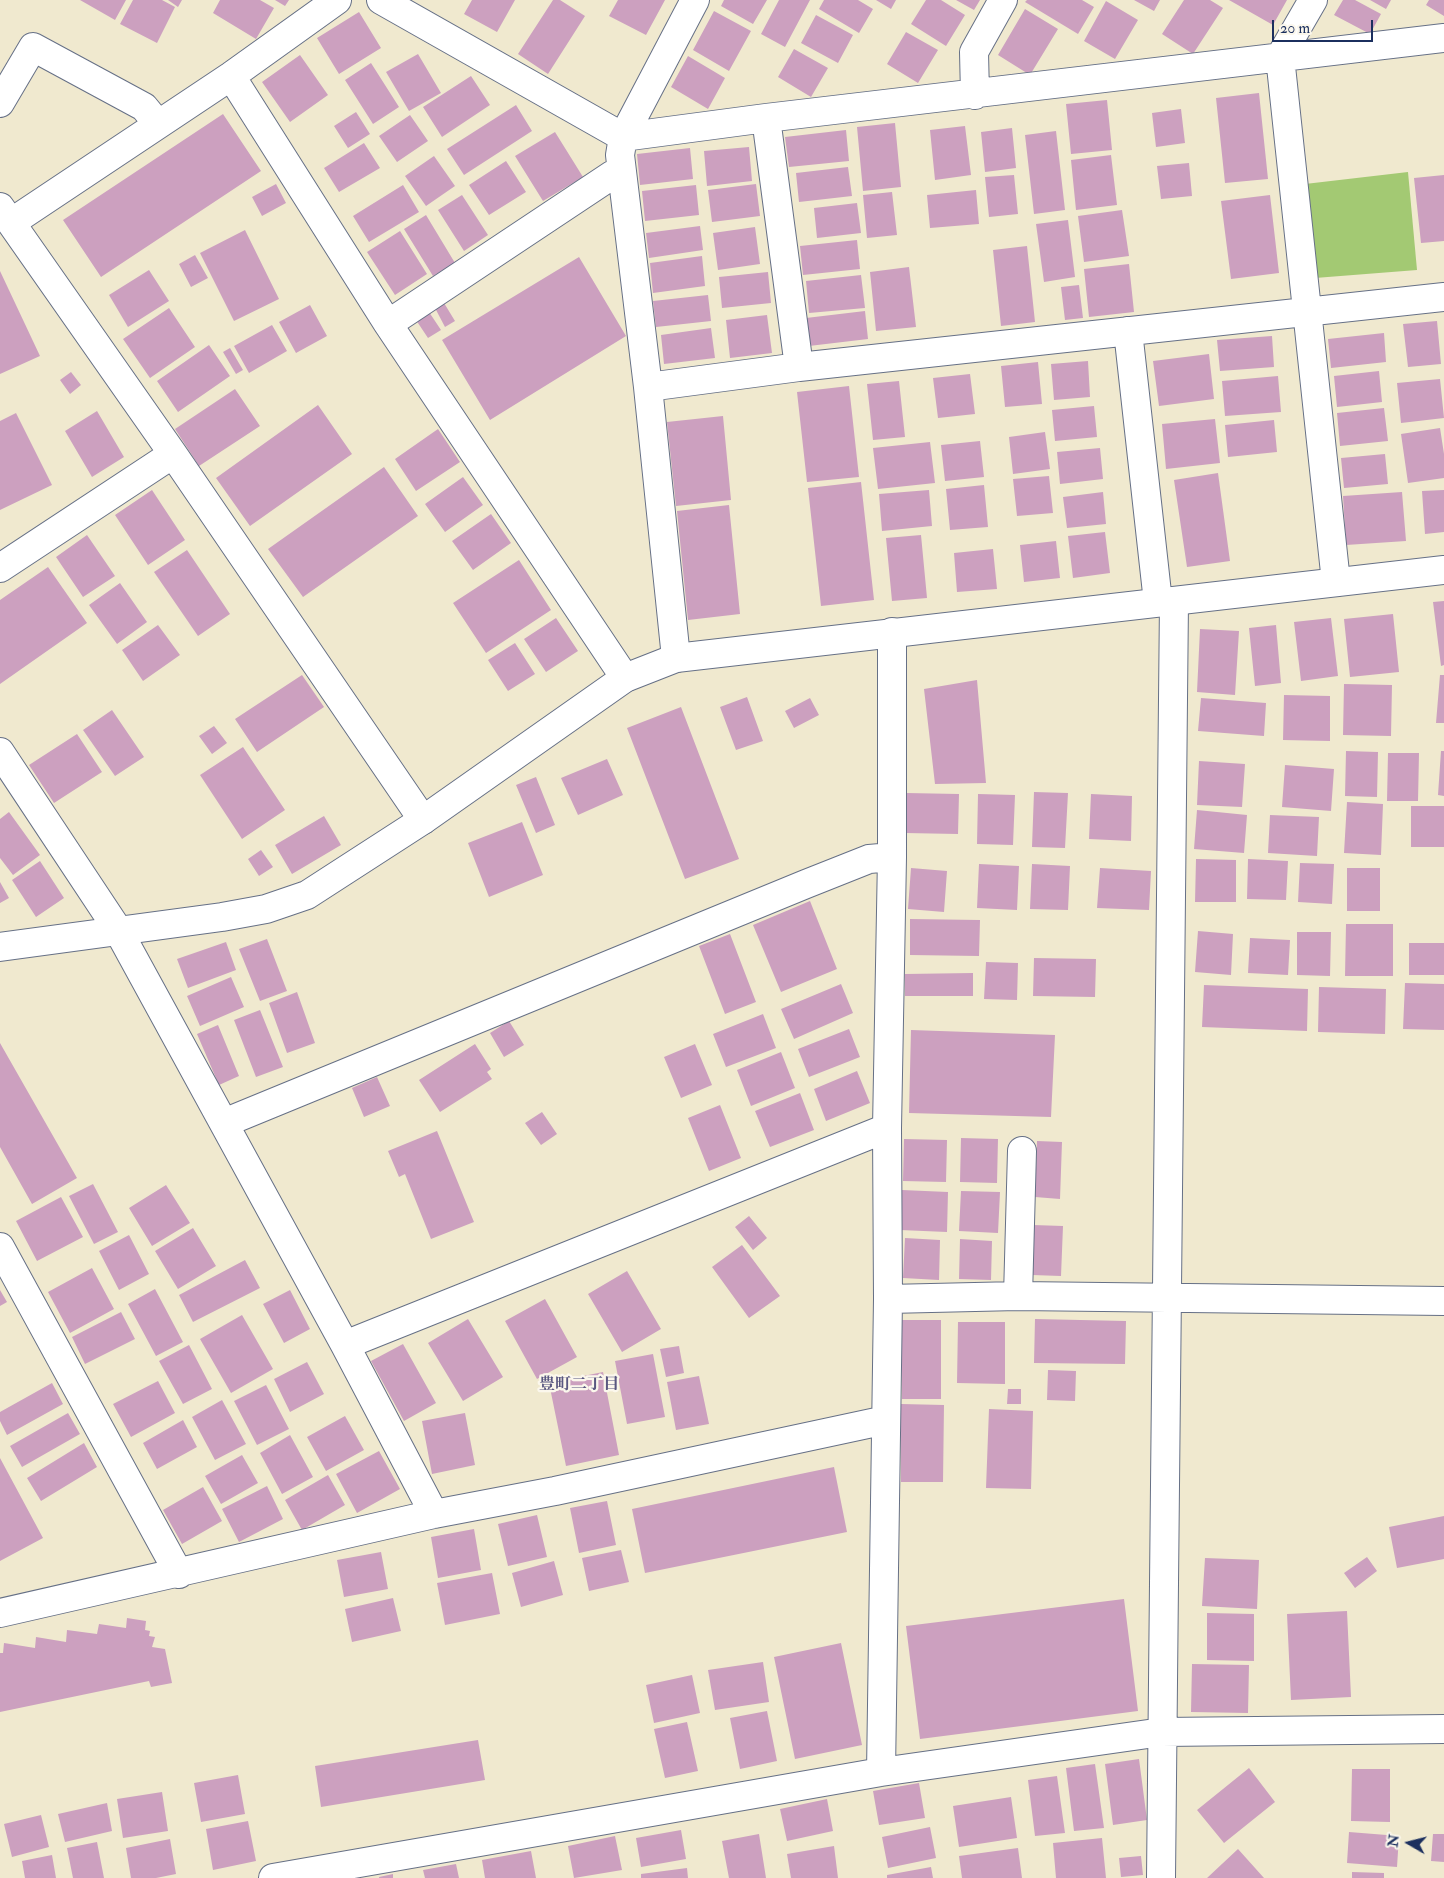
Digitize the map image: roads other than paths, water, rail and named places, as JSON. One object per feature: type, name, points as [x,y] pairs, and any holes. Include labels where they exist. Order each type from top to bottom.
[{"type":"street","points":[[337,0],[231,76],[158,124],[6,215],[173,454],[423,820]]},
{"type":"street","points":[[381,0],[623,137],[766,118],[975,95],[1444,38]]},
{"type":"street","points":[[676,658],[648,387],[620,155],[623,137],[695,0]]},
{"type":"street","points":[[975,95],[974,52],[1003,0]]},
{"type":"street","points":[[1313,0],[1280,57],[1336,582]]},
{"type":"street","points":[[0,103],[33,47],[144,107],[158,124]]},
{"type":"street","points":[[231,76],[388,324],[625,678]]},
{"type":"street","points":[[766,118],[799,367]]},
{"type":"street","points":[[388,324],[612,175],[622,172]]},
{"type":"street","points":[[648,387],[799,367],[1444,297]]},
{"type":"street","points":[[1128,331],[1166,601],[1168,1299],[1161,1878]]},
{"type":"street","points":[[0,568],[173,454]]},
{"type":"street","points":[[0,947],[266,909],[307,895],[423,820],[625,678],[676,658],[1444,570]]},
{"type":"street","points":[[881,1772],[888,1299],[887,1128],[892,857],[892,632]]},
{"type":"street","points":[[0,752],[118,930],[345,1345],[434,1514]]},
{"type":"street","points":[[224,1123],[806,884],[869,859],[892,857]]},
{"type":"street","points":[[345,1345],[887,1128]]},
{"type":"street","points":[[1018,1296],[1022,1152]]},
{"type":"street","points":[[0,1247],[179,1574]]},
{"type":"street","points":[[888,1299],[1018,1296],[1444,1301]]},
{"type":"street","points":[[0,1613],[179,1574],[434,1514],[555,1492],[886,1420]]},
{"type":"street","points":[[273,1878],[881,1772],[1162,1732],[1444,1729]]},
{"type":"district","name":"豊町二丁目","points":[[579,1386]]}]
